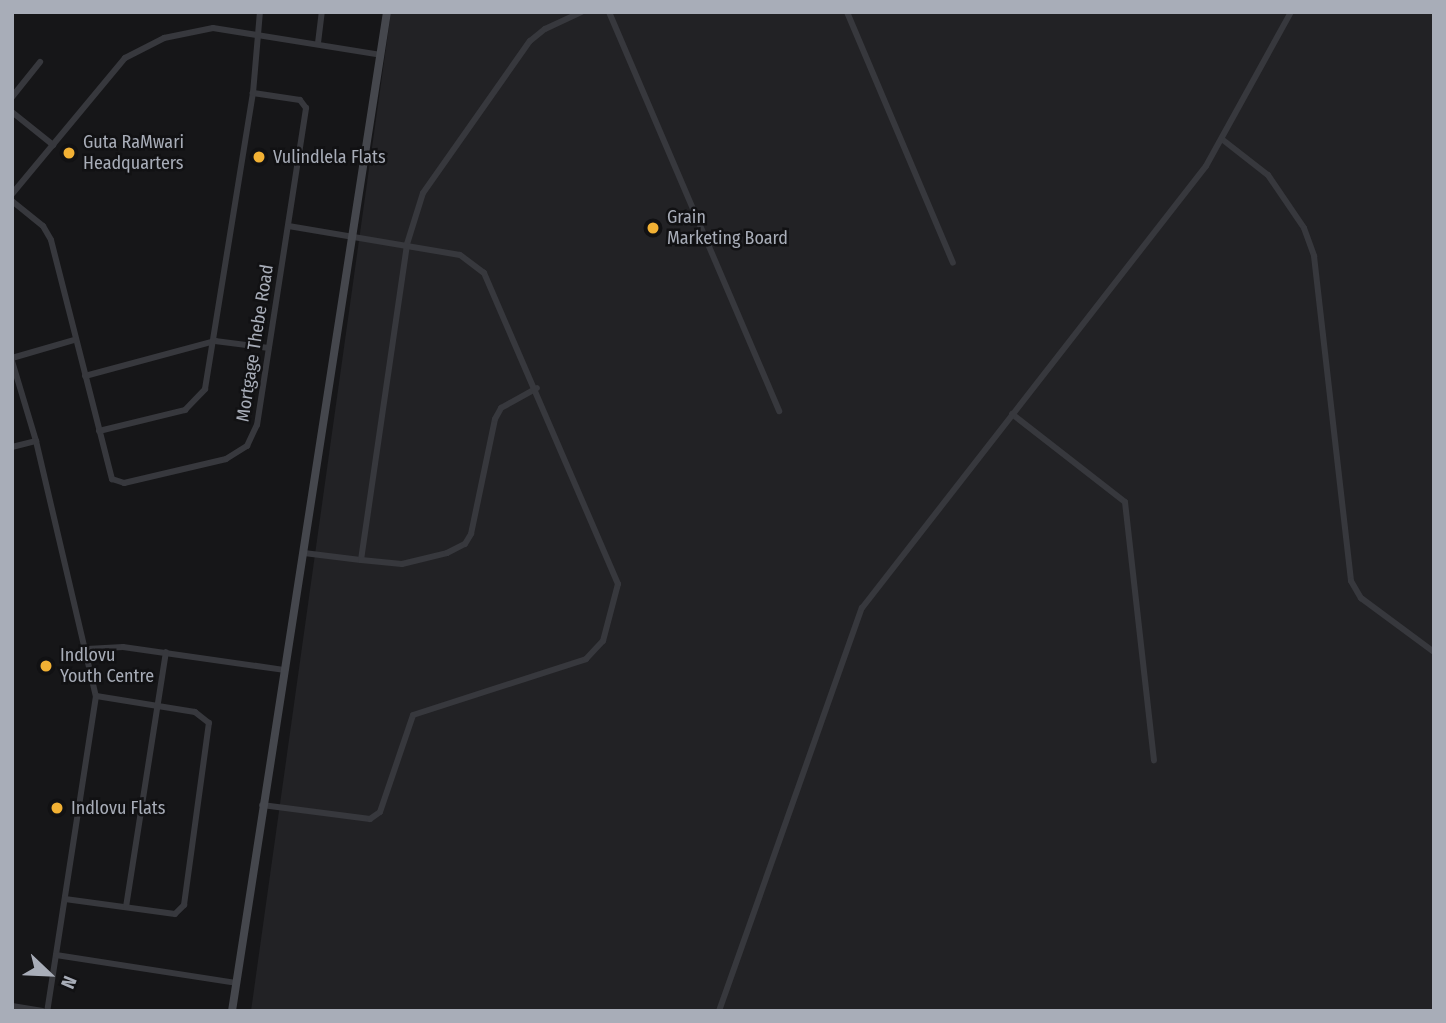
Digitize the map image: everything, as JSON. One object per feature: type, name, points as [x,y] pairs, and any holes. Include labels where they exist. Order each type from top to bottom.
[{"type":"street","points":[[99,431],[195,404],[205,389],[215,341],[253,93],[260,12]]},
{"type":"street","points":[[318,43],[322,12]]},
{"type":"street","points":[[232,1011],[387,12]]},
{"type":"street","points":[[361,560],[407,244],[434,173],[530,41],[545,29],[581,12]]},
{"type":"street","points":[[609,12],[779,411]]},
{"type":"street","points":[[847,12],[953,263]]},
{"type":"street","points":[[719,1011],[862,608],[1223,140],[1291,12]]},
{"type":"street","points":[[12,194],[131,53],[203,27],[381,55]]},
{"type":"street","points":[[12,97],[40,62]]},
{"type":"street","name":"Mortgage Thebe Road","points":[[12,201],[48,233],[112,479],[120,484],[237,454],[247,446],[257,425],[306,108],[300,100],[253,93]]},
{"type":"street","points":[[12,112],[53,145]]},
{"type":"street","points":[[1223,140],[1268,175],[1304,228],[1314,256],[1351,581],[1361,598],[1434,652]]},
{"type":"street","points":[[262,805],[370,820],[380,812],[409,721],[417,711],[586,659],[597,651],[618,584],[617,575],[537,388],[484,273],[460,256],[407,244],[288,226]]},
{"type":"street","points":[[12,1006],[45,1011],[96,696],[36,441],[12,360],[74,340]]},
{"type":"street","points":[[85,376],[215,341],[269,348]]},
{"type":"street","points":[[304,553],[402,564],[447,553],[465,544],[471,534],[495,419],[501,408],[537,388]]},
{"type":"street","points":[[1012,414],[1125,502],[1154,760]]},
{"type":"street","points":[[12,447],[36,441]]},
{"type":"street","points":[[87,649],[113,646],[285,670]]},
{"type":"street","points":[[126,907],[166,652]]},
{"type":"street","points":[[65,899],[178,914],[186,892],[209,723],[202,714],[96,696]]},
{"type":"street","points":[[56,955],[236,983]]},
{"type":"shaded area","points":[[391,12],[1434,12],[1434,1011],[251,1011]]},
{"type":"place","name":"Guta RaMwari Headquarters","points":[[69,153]]},
{"type":"place","name":"Vulindlela Flats","points":[[259,157]]},
{"type":"place","name":"Grain Marketing Board","points":[[653,228]]},
{"type":"place","name":"Indlovu Youth Centre","points":[[46,666]]},
{"type":"place","name":"Indlovu Flats","points":[[57,808]]}]
